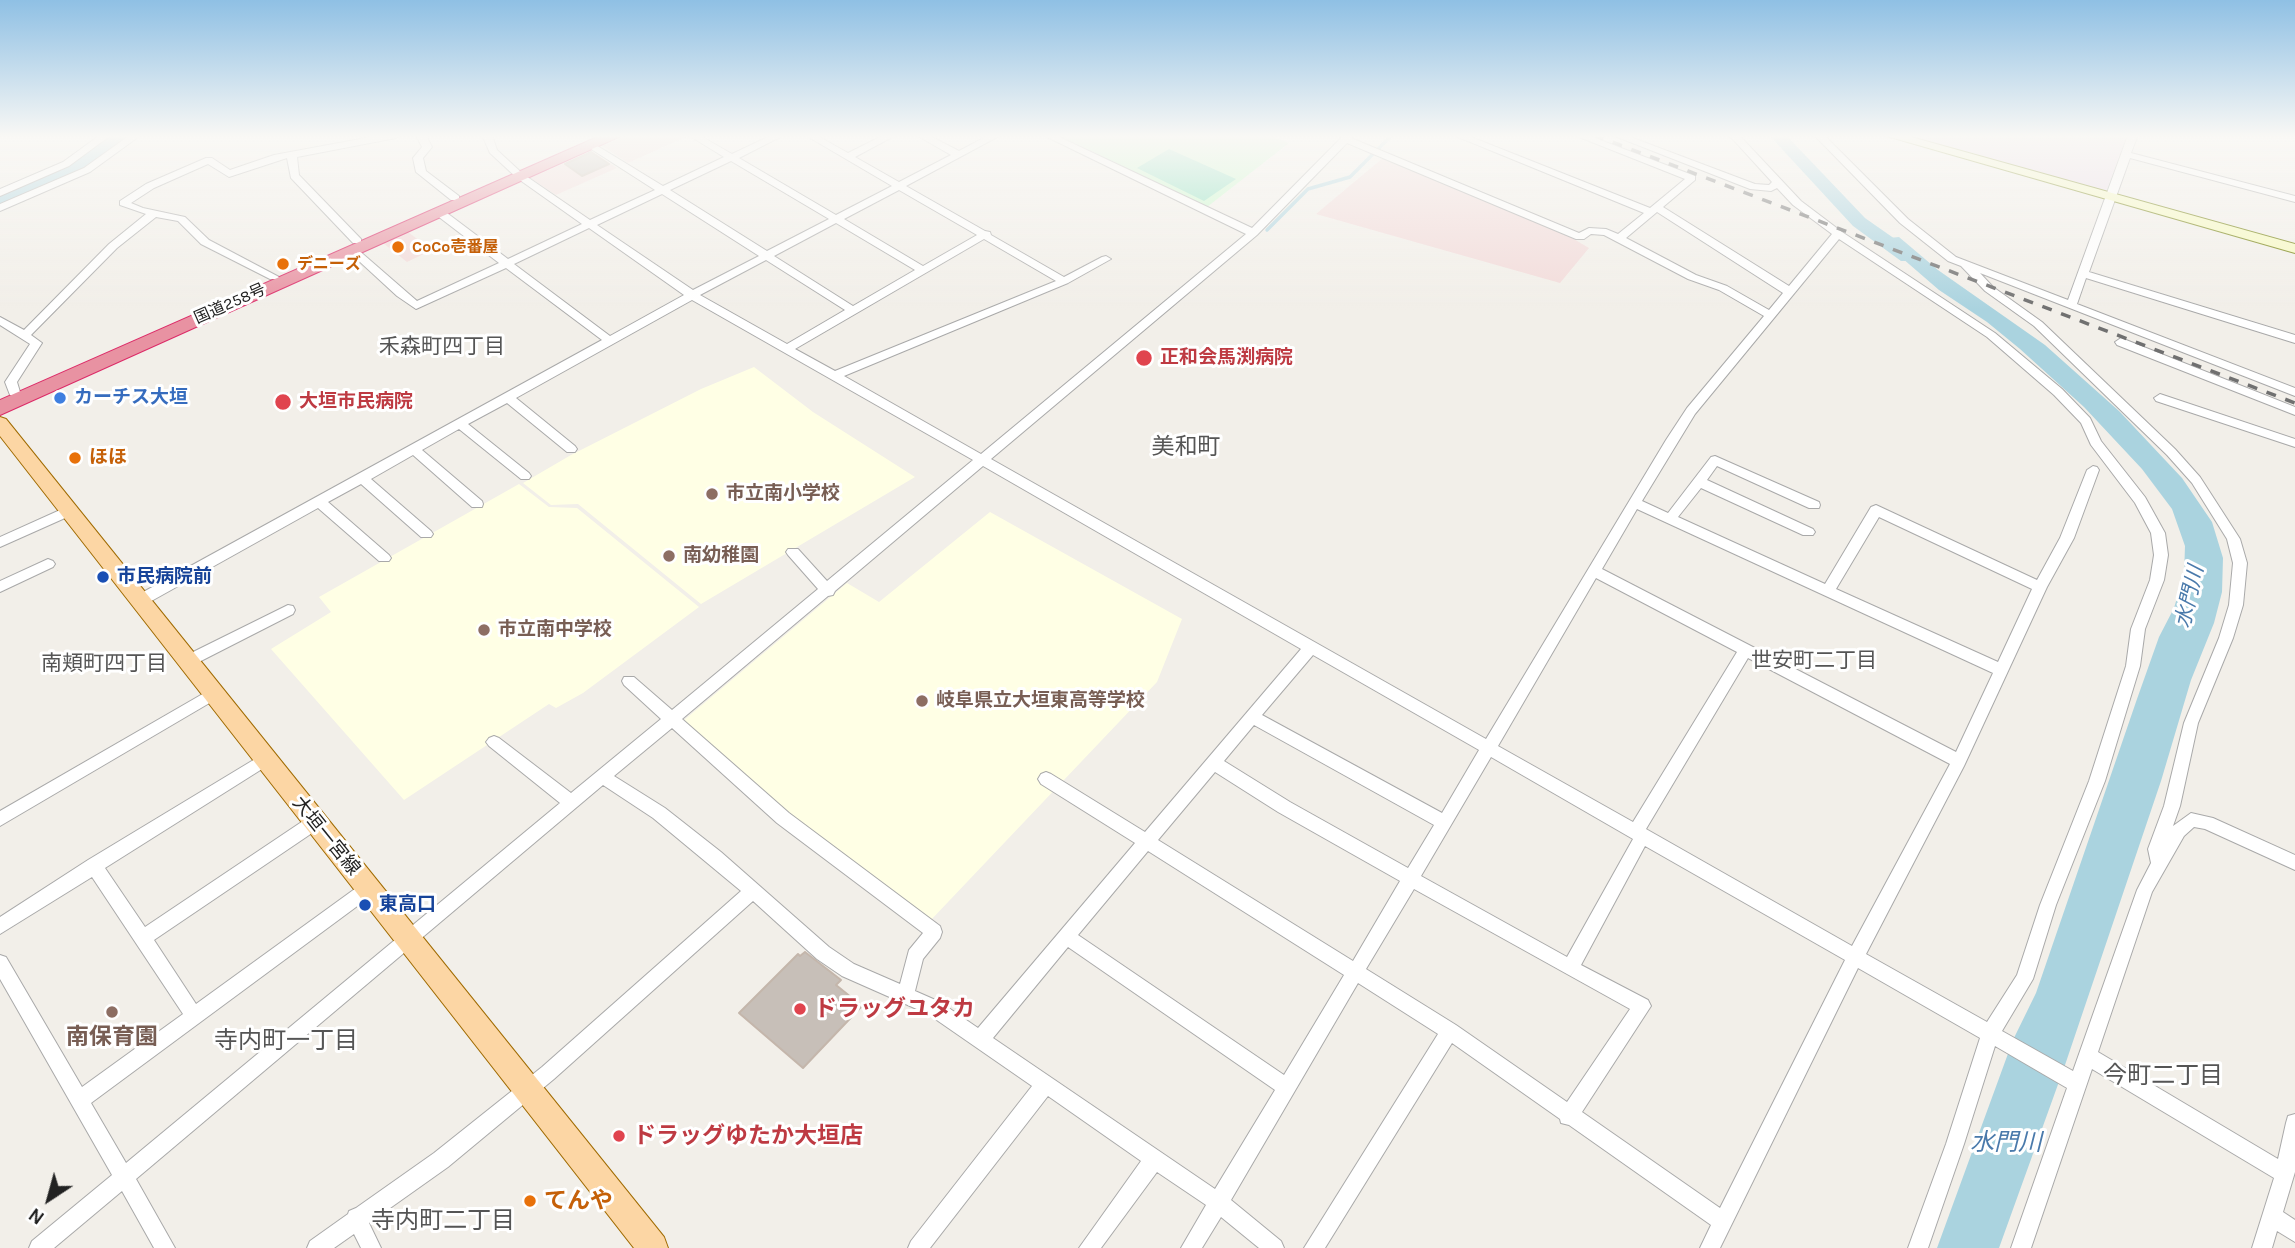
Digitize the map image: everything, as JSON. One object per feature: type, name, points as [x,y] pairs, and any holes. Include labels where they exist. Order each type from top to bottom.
[{"type":"highway","name":"国道258号","points":[[0,408],[467,193]]},
{"type":"highway","name":"国道258号","points":[[7,395],[274,277],[439,212],[478,193]]},
{"type":"main road","name":"大垣一宮線","points":[[0,423],[653,1248]]},
{"type":"street","points":[[0,208],[34,193]]},
{"type":"street","points":[[139,193],[124,203],[153,214],[181,219],[205,242],[274,277]]},
{"type":"street","points":[[309,193],[399,293],[416,306],[654,193]]},
{"type":"street","points":[[449,193],[455,198]]},
{"type":"street","points":[[545,193],[692,295],[2071,1080]]},
{"type":"street","points":[[666,193],[852,310]]},
{"type":"street","points":[[791,193],[924,271]]},
{"type":"street","points":[[141,600],[692,295],[888,193]]},
{"type":"street","points":[[915,193],[1064,281]]},
{"type":"street","points":[[1170,193],[1253,233]]},
{"type":"street","points":[[39,1248],[984,460],[1253,233],[1292,193]]},
{"type":"street","points":[[1476,193],[1580,237],[1596,229],[1723,288],[1770,316]]},
{"type":"street","points":[[1610,193],[1654,210],[1790,292]]},
{"type":"street","points":[[1619,239],[1674,193]]},
{"type":"street","points":[[1787,193],[1838,234],[1991,335],[2057,392],[2086,421],[2100,449],[2140,500],[2158,533],[2161,555],[2157,580],[2138,629],[2133,666],[2096,781],[2024,979],[1955,1144],[1918,1248]]},
{"type":"street","points":[[1877,193],[1904,221],[1966,266],[1989,289],[2038,324],[2171,452],[2196,480],[2233,539],[2240,563],[2236,604],[2226,638],[2191,723],[2172,806],[2156,849],[2160,862]]},
{"type":"street","points":[[2098,193],[2295,249]]},
{"type":"street","points":[[2071,306],[2112,193]]},
{"type":"street","points":[[2273,193],[2295,199]]},
{"type":"street","points":[[439,212],[610,341]]},
{"type":"street","points":[[26,334],[113,246],[153,214]]},
{"type":"street","points":[[788,348],[986,234]]},
{"type":"street","points":[[1191,1248],[1285,1086],[1691,411],[1838,234]]},
{"type":"street","points":[[836,375],[1064,281],[1106,259]]},
{"type":"street","points":[[1966,266],[2295,392]]},
{"type":"street","points":[[2083,274],[2295,339]]},
{"type":"street","points":[[0,320],[26,334],[36,343],[11,382],[7,395]]},
{"type":"street","points":[[2121,342],[2295,411]]},
{"type":"street","points":[[509,398],[571,449]]},
{"type":"street","points":[[2160,398],[2295,443]]},
{"type":"street","points":[[461,425],[525,476]]},
{"type":"street","points":[[415,450],[477,504]]},
{"type":"street","points":[[1670,519],[1715,460],[1814,505]]},
{"type":"street","points":[[1710,1248],[1856,957],[1959,761],[2040,587],[2067,538],[2093,470]]},
{"type":"street","points":[[363,479],[426,534]]},
{"type":"street","points":[[1698,481],[1808,532]]},
{"type":"street","points":[[320,503],[384,558]]},
{"type":"street","points":[[1635,503],[1829,589],[2001,670]]},
{"type":"street","points":[[1829,589],[1876,510],[2040,587]]},
{"type":"street","points":[[0,542],[69,511]]},
{"type":"street","points":[[793,552],[828,591]]},
{"type":"street","points":[[0,587],[48,564]]},
{"type":"street","points":[[1594,571],[1959,761]]},
{"type":"street","points":[[188,661],[288,610]]},
{"type":"street","points":[[979,1040],[1254,718],[1311,647]]},
{"type":"street","points":[[1570,968],[1640,833],[1745,651]]},
{"type":"street","points":[[629,681],[783,818],[934,932],[915,956],[906,994]]},
{"type":"street","points":[[0,819],[213,694]]},
{"type":"street","points":[[1254,718],[1444,821]]},
{"type":"street","points":[[495,742],[572,803]]},
{"type":"street","points":[[0,926],[265,759]]},
{"type":"street","points":[[1215,764],[1410,879],[1642,1006],[1568,1116]]},
{"type":"street","points":[[603,777],[659,813],[823,953],[848,970],[934,1009],[1153,1161],[1217,1202],[1274,1248]]},
{"type":"street","points":[[1046,779],[1450,1031],[1568,1116],[1722,1221]]},
{"type":"street","points":[[2021,1248],[2071,1080],[2086,1055],[2145,890],[2178,831],[2190,820],[2207,823],[2295,863]]},
{"type":"street","points":[[144,937],[315,822]]},
{"type":"street","points":[[94,865],[194,1016]]},
{"type":"street","points":[[81,1099],[369,888]]},
{"type":"street","points":[[317,1248],[441,1160],[526,1090],[752,891]]},
{"type":"street","points":[[1067,937],[1285,1086]]},
{"type":"street","points":[[0,963],[165,1248]]},
{"type":"street","points":[[1314,1248],[1450,1031]]},
{"type":"street","points":[[2086,1055],[2285,1174]]},
{"type":"street","points":[[918,1248],[1044,1086]]},
{"type":"street","points":[[2262,1248],[2274,1217],[2295,1122]]},
{"type":"street","points":[[1089,1248],[1153,1161]]},
{"type":"street","points":[[2274,1217],[2295,1232]]},
{"type":"street","points":[[356,1218],[371,1248]]},
{"type":"shaded area","points":[[1341,193],[1470,193],[1562,232],[1589,248],[1560,283],[1316,214]]},
{"type":"shaded area","points":[[408,232],[432,250],[407,262],[383,243]]},
{"type":"shaded area","name":"市立南小学校","points":[[754,367],[813,412],[915,477],[701,604],[578,504],[551,505],[523,483],[571,455],[701,389]]},
{"type":"shaded area","name":"市立南中学校","points":[[519,484],[549,507],[577,508],[699,607],[583,693],[556,708],[549,704],[404,800],[271,649],[331,612],[319,597]]},
{"type":"shaded area","name":"岐阜県立大垣東高等学校","points":[[990,512],[1182,619],[1157,682],[930,921],[786,812],[683,721],[847,583],[879,602]]},
{"type":"green space","points":[[1179,193],[1225,193],[1207,207]]},
{"type":"green space","points":[[1188,193],[1215,193],[1204,201]]},
{"type":"water","name":"水門川","points":[[1899,237],[1938,270],[2045,345],[2119,411],[2182,478],[2212,522],[2223,558],[2222,592],[2214,623],[2191,680],[2161,781],[2065,1065],[1999,1248],[1937,1248],[2013,1040],[2036,993],[2159,637],[2174,608],[2184,575],[2185,546],[2172,509],[2142,469],[2084,407],[2020,349],[1987,322],[1939,290],[1880,239]]},
{"type":"building","name":"ドラッグユタカ","points":[[805,952],[841,980],[836,985],[862,1006],[803,1068],[739,1013],[798,954],[800,956]]},
{"type":"waterway","points":[[0,200],[16,193]]},
{"type":"waterway","points":[[1267,230],[1304,193]]},
{"type":"waterway","name":"水門川","points":[[1832,193],[1859,222],[1908,257]]},
{"type":"railway","points":[[1746,193],[2295,403]]},
{"type":"place","name":"CoCo壱番屋","points":[[398,247]]},
{"type":"place","name":"デニーズ","points":[[283,264]]},
{"type":"place","name":"正和会馬渕病院","points":[[1144,358]]},
{"type":"place","name":"カーチス大垣","points":[[60,398]]},
{"type":"place","name":"大垣市民病院","points":[[283,402]]},
{"type":"place","name":"ほほ","points":[[75,458]]},
{"type":"place","name":"市立南小学校","points":[[712,494]]},
{"type":"place","name":"南幼稚園","points":[[669,556]]},
{"type":"place","name":"市民病院前","points":[[103,577]]},
{"type":"place","name":"市立南中学校","points":[[484,630]]},
{"type":"place","name":"岐阜県立大垣東高等学校","points":[[922,701]]},
{"type":"place","name":"東高口","points":[[365,905]]},
{"type":"place","name":"ドラッグユタカ","points":[[800,1009]]},
{"type":"place","name":"南保育園","points":[[112,1012]]},
{"type":"place","name":"ドラッグゆたか大垣店","points":[[619,1136]]},
{"type":"place","name":"てんや","points":[[530,1201]]},
{"type":"district","name":"禾森町四丁目","points":[[442,347]]},
{"type":"district","name":"美和町","points":[[1186,447]]},
{"type":"district","name":"世安町二丁目","points":[[1814,661]]},
{"type":"district","name":"南頬町四丁目","points":[[104,664]]},
{"type":"district","name":"寺内町一丁目","points":[[286,1041]]},
{"type":"district","name":"今町二丁目","points":[[2163,1076]]},
{"type":"district","name":"寺内町二丁目","points":[[443,1221]]}]
